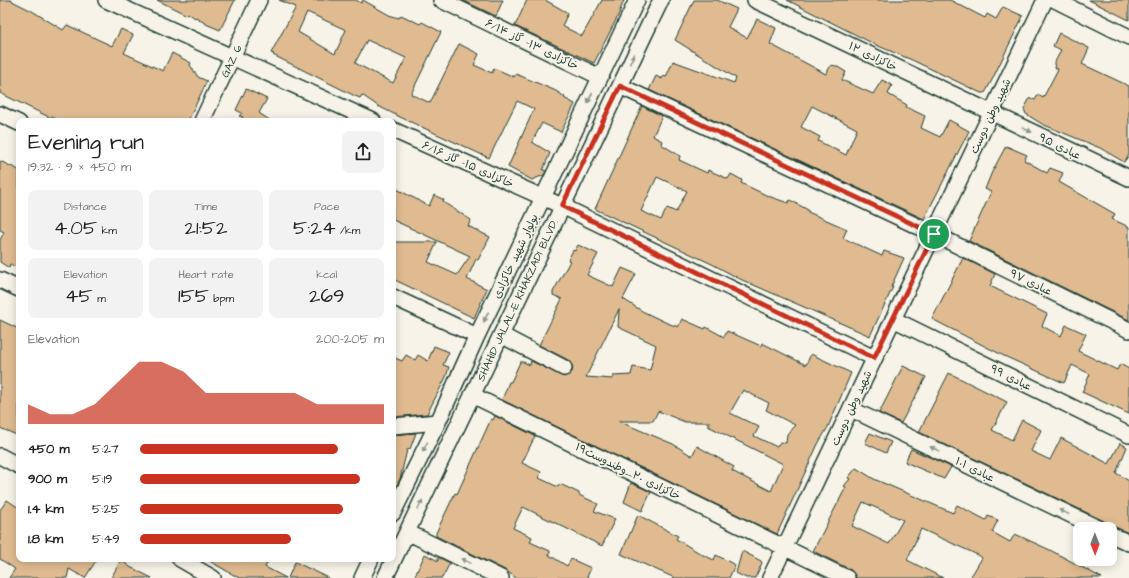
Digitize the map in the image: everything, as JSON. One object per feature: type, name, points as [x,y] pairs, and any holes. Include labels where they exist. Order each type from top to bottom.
[{"type":"street","points":[[106,0],[366,118]]},
{"type":"street","name":"GAZ 6","points":[[203,118],[259,0]]},
{"type":"street","name":"خاکزادی ۱۳- گاز ۶/۱۴","points":[[441,0],[600,77]]},
{"type":"street","name":"بولوار شهید خاکزادی","points":[[396,507],[438,422],[477,336],[637,0]]},
{"type":"street","name":"SHAHID JALAL-E KHAKZADI BLVD.","points":[[396,555],[661,0]]},
{"type":"street","name":"خاکزادی ۱۲","points":[[755,0],[991,113]]},
{"type":"street","name":"شهید وطن دوست","points":[[770,578],[1045,0]]},
{"type":"street","points":[[1055,0],[1129,37]]},
{"type":"street","name":"عبادی ۹۷","points":[[620,86],[934,234],[1129,330]]},
{"type":"street","name":"عبادی ۹۵","points":[[991,113],[1129,178]]},
{"type":"street","points":[[0,114],[16,122]]},
{"type":"street","name":"خاکزادی ۱۵- گاز ۶/۱۶","points":[[396,131],[562,206],[874,358]]},
{"type":"street","points":[[0,280],[16,287]]},
{"type":"street","points":[[396,298],[477,336]]},
{"type":"street","name":"عبادی ۹۹","points":[[893,319],[1129,435]]},
{"type":"street","points":[[501,335],[564,368]]},
{"type":"street","name":"خاکزادی ۲۰_وطندوست۱۹","points":[[472,395],[847,578]]},
{"type":"street","name":"عبادی ۱۰۱","points":[[850,409],[1085,522]]},
{"type":"street","points":[[396,426],[438,422]]},
{"type":"street","points":[[0,456],[16,464]]},
{"type":"street","points":[[407,532],[501,578]]},
{"type":"street","points":[[1117,537],[1129,543]]},
{"type":"street","points":[[185,562],[213,578]]},
{"type":"street","points":[[362,578],[370,562]]},
{"type":"street","name":"SHAHID JALAL-E KHAKZADI BLVD.","points":[[385,578],[393,562]]},
{"type":"building","points":[[0,0],[10,0],[32,11],[63,30],[67,25],[112,46],[121,29],[133,35],[124,53],[163,71],[172,53],[191,63],[190,65],[198,77],[207,81],[189,118],[55,118],[52,116],[51,118],[0,93]]},
{"type":"building","points":[[157,0],[235,0],[220,30],[206,24],[188,13],[187,15]]},
{"type":"building","points":[[279,0],[356,0],[361,3],[363,0],[389,15],[399,18],[401,15],[420,24],[422,22],[441,32],[411,94],[430,103],[459,44],[479,54],[474,65],[492,73],[494,68],[514,77],[516,74],[556,91],[565,97],[564,98],[575,104],[561,132],[542,123],[532,142],[550,153],[543,170],[546,171],[544,175],[532,180],[508,167],[534,109],[517,101],[489,158],[400,117],[378,106],[362,95],[360,98],[355,96],[273,55],[274,54],[271,53],[296,7]],"holes":[[[307,12],[346,30],[335,54],[298,32]],[[367,40],[406,58],[393,83],[355,63]]]},
{"type":"building","points":[[462,0],[503,0],[496,16]]},
{"type":"building","points":[[527,0],[545,0],[568,13],[562,26],[582,36],[602,0],[624,0],[618,16],[594,63],[515,26]]},
{"type":"building","points":[[694,0],[717,0],[737,9],[728,27],[747,38],[757,19],[776,28],[770,44],[826,74],[831,65],[836,66],[846,72],[842,80],[873,94],[882,80],[892,85],[888,94],[907,105],[906,107],[925,116],[921,128],[940,137],[949,120],[969,131],[924,219],[649,90],[656,76],[662,79],[663,76],[666,77],[673,61],[734,83],[736,78],[675,40]],"holes":[[[812,106],[857,129],[846,155],[818,141],[820,137],[801,127]]]},
{"type":"building","points":[[787,0],[950,0],[985,18],[987,14],[996,19],[1003,7],[1023,16],[985,93],[981,93],[912,60],[876,45]]},
{"type":"building","points":[[1089,0],[1129,0],[1129,20]]},
{"type":"building","points":[[1059,33],[1089,48],[1082,64],[1129,86],[1129,155],[1124,162],[1100,148],[1042,124],[1026,114],[1024,109],[1030,98],[1035,100],[1038,95],[1043,98],[1058,69],[1055,68],[1054,64],[1061,50],[1053,46]]},
{"type":"building","points":[[246,89],[267,99],[259,113],[266,118],[242,118],[243,117],[239,116],[242,113],[236,110]]},
{"type":"building","points":[[642,106],[662,116],[653,136],[662,141],[661,144],[680,156],[679,160],[707,173],[708,170],[728,179],[731,174],[742,180],[741,183],[768,196],[788,203],[790,200],[808,210],[808,212],[847,229],[843,238],[882,256],[884,251],[904,258],[891,287],[893,287],[870,336],[740,279],[712,264],[595,209]],"holes":[[[657,177],[687,191],[676,212],[667,208],[661,220],[641,211]]]},
{"type":"building","points":[[1006,146],[1027,155],[1024,160],[1047,173],[1050,168],[1063,173],[1059,182],[1115,214],[1112,219],[1129,227],[1129,320],[969,241],[991,192],[985,189]]},
{"type":"building","points":[[0,161],[16,169],[16,267],[10,264],[9,268],[0,262],[0,240],[4,232],[0,230]]},
{"type":"building","points":[[396,189],[429,206],[434,195],[444,200],[443,202],[471,220],[468,226],[490,237],[478,260],[476,259],[467,279],[487,289],[474,318],[396,280],[396,242],[437,242],[428,262],[457,275],[470,256],[396,221]]},
{"type":"building","points":[[578,245],[598,254],[587,275],[613,287],[622,268],[636,274],[623,299],[642,311],[667,323],[678,327],[682,319],[705,329],[706,327],[724,337],[727,331],[761,346],[762,343],[806,365],[811,354],[851,373],[828,427],[818,444],[777,534],[502,400],[509,382],[511,382],[520,362],[530,365],[531,361],[564,377],[572,372],[573,367],[568,360],[539,345],[562,299],[553,295],[553,292],[570,261],[568,260],[573,250],[575,251]],"holes":[[[619,309],[618,327],[656,345],[650,370],[633,367],[631,375],[613,376],[613,379],[586,377]],[[743,390],[769,403],[766,410],[795,425],[787,434],[786,443],[780,442],[777,447],[754,436],[759,427],[730,413]],[[658,411],[685,422],[710,422],[708,426],[783,464],[771,491],[732,471],[734,467],[697,446],[692,456],[673,444],[618,421],[653,421]]]},
{"type":"building","points":[[963,258],[995,274],[990,286],[1047,314],[1042,326],[1061,336],[1066,325],[1086,334],[1078,351],[1117,370],[1120,364],[1129,369],[1129,414],[1082,392],[1090,374],[1072,365],[1064,383],[1004,356],[932,319]]},
{"type":"building","points":[[0,320],[16,328],[16,435],[0,428]]},
{"type":"building","points":[[434,346],[449,352],[443,365],[449,367],[446,377],[427,414],[396,417],[396,358],[402,361],[406,355],[415,360],[418,355],[428,361]]},
{"type":"building","points":[[903,366],[926,377],[901,423],[879,413]]},
{"type":"building","points":[[949,373],[1007,402],[992,430],[1012,440],[1022,420],[1041,430],[1031,451],[1050,460],[1061,438],[1109,464],[1120,443],[1127,447],[1116,473],[1129,481],[1129,533],[1117,528],[1117,522],[1105,522],[919,432]]},
{"type":"building","points":[[495,416],[535,436],[522,463],[541,472],[539,478],[558,487],[560,484],[579,493],[579,495],[598,504],[594,511],[615,519],[602,546],[523,507],[513,528],[532,537],[530,542],[550,551],[549,555],[567,566],[571,559],[591,568],[587,577],[588,578],[516,578],[505,570],[436,536],[436,533],[455,493],[457,494],[491,419],[493,420]]},
{"type":"building","points":[[416,433],[410,449],[407,450],[400,479],[396,487],[396,435]]},
{"type":"building","points":[[870,433],[891,442],[886,453],[865,443]]},
{"type":"building","points":[[911,449],[951,467],[944,479],[905,462]]},
{"type":"building","points":[[856,468],[874,479],[953,513],[957,505],[986,520],[988,516],[998,520],[992,532],[1010,542],[1015,534],[1073,562],[1073,566],[1080,566],[1102,578],[970,578],[982,558],[980,556],[921,529],[907,560],[943,578],[856,578],[851,570],[813,551],[846,487],[844,486],[850,479],[848,478]],"holes":[[[863,502],[903,520],[889,544],[852,526]]]},
{"type":"building","points":[[631,483],[651,492],[642,511],[624,502]]},
{"type":"building","points":[[7,500],[16,506],[16,562],[95,562],[85,578],[69,569],[67,578],[9,578],[15,569],[0,559],[0,510]]},
{"type":"building","points":[[638,515],[678,536],[676,539],[703,555],[714,560],[716,555],[735,565],[729,578],[675,578],[621,554]]},
{"type":"building","points":[[742,551],[761,561],[762,563],[755,578],[746,578],[736,573]]},
{"type":"building","points":[[425,554],[438,561],[438,557],[450,563],[442,578],[414,578]]},
{"type":"building","points":[[120,562],[124,562],[130,567],[152,578],[111,578]]},
{"type":"building","points":[[211,562],[268,562],[265,567],[286,578],[239,578]]},
{"type":"building","points":[[295,562],[329,578],[288,578]]},
{"type":"route","points":[[620,86],[934,234],[874,358],[562,206],[620,86]]}]
